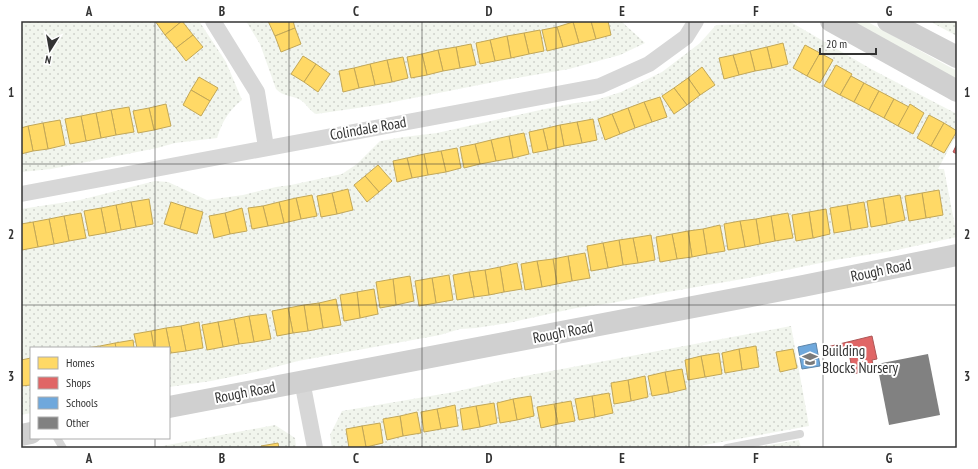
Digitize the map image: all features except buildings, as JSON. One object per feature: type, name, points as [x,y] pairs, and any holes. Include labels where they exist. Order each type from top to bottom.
[{"type":"street","points":[[213,21],[258,92],[266,147]]},
{"type":"street","name":"Colindale Road","points":[[21,194],[266,147],[600,86],[649,64],[686,37],[696,21]]},
{"type":"street","points":[[831,21],[957,91]]},
{"type":"street","points":[[888,21],[957,57]]},
{"type":"street","name":"Rough Road","points":[[170,407],[810,285],[957,255]]},
{"type":"street","points":[[302,381],[315,448]]},
{"type":"lane","points":[[727,448],[800,434]]},
{"type":"lane","points":[[58,439],[63,448]]},
{"type":"shaded area","points":[[21,21],[199,21],[226,62],[242,100],[226,117],[217,138],[175,143],[51,169],[21,172]]},
{"type":"shaded area","points":[[246,21],[621,21],[645,43],[620,55],[569,69],[378,105],[316,114],[302,101],[279,92],[276,89],[260,44]]},
{"type":"shaded area","points":[[759,21],[789,21],[871,69],[957,114],[957,134],[938,169],[944,169],[957,237],[892,251],[835,260],[748,278],[612,303],[576,308],[508,323],[460,329],[440,335],[298,361],[260,371],[211,381],[170,387],[170,347],[30,347],[30,413],[21,415],[21,209],[80,200],[155,181],[168,182],[207,200],[243,195],[342,174],[357,164],[380,141],[437,133],[540,110],[593,101],[621,92],[662,72],[700,43],[716,25],[743,24]]},
{"type":"shaded area","points":[[838,21],[866,21],[957,71],[957,85]]},
{"type":"shaded area","points":[[929,21],[957,21],[957,36]]},
{"type":"shaded area","points":[[791,326],[809,426],[688,448],[332,448],[330,435],[342,411],[454,392],[509,379]]},
{"type":"shaded area","points":[[275,425],[295,438],[296,448],[152,448]]},
{"type":"shaded area","points":[[799,440],[801,448],[751,448]]},
{"type":"place","name":"Building Blocks Nursery","points":[[810,359]]}]
